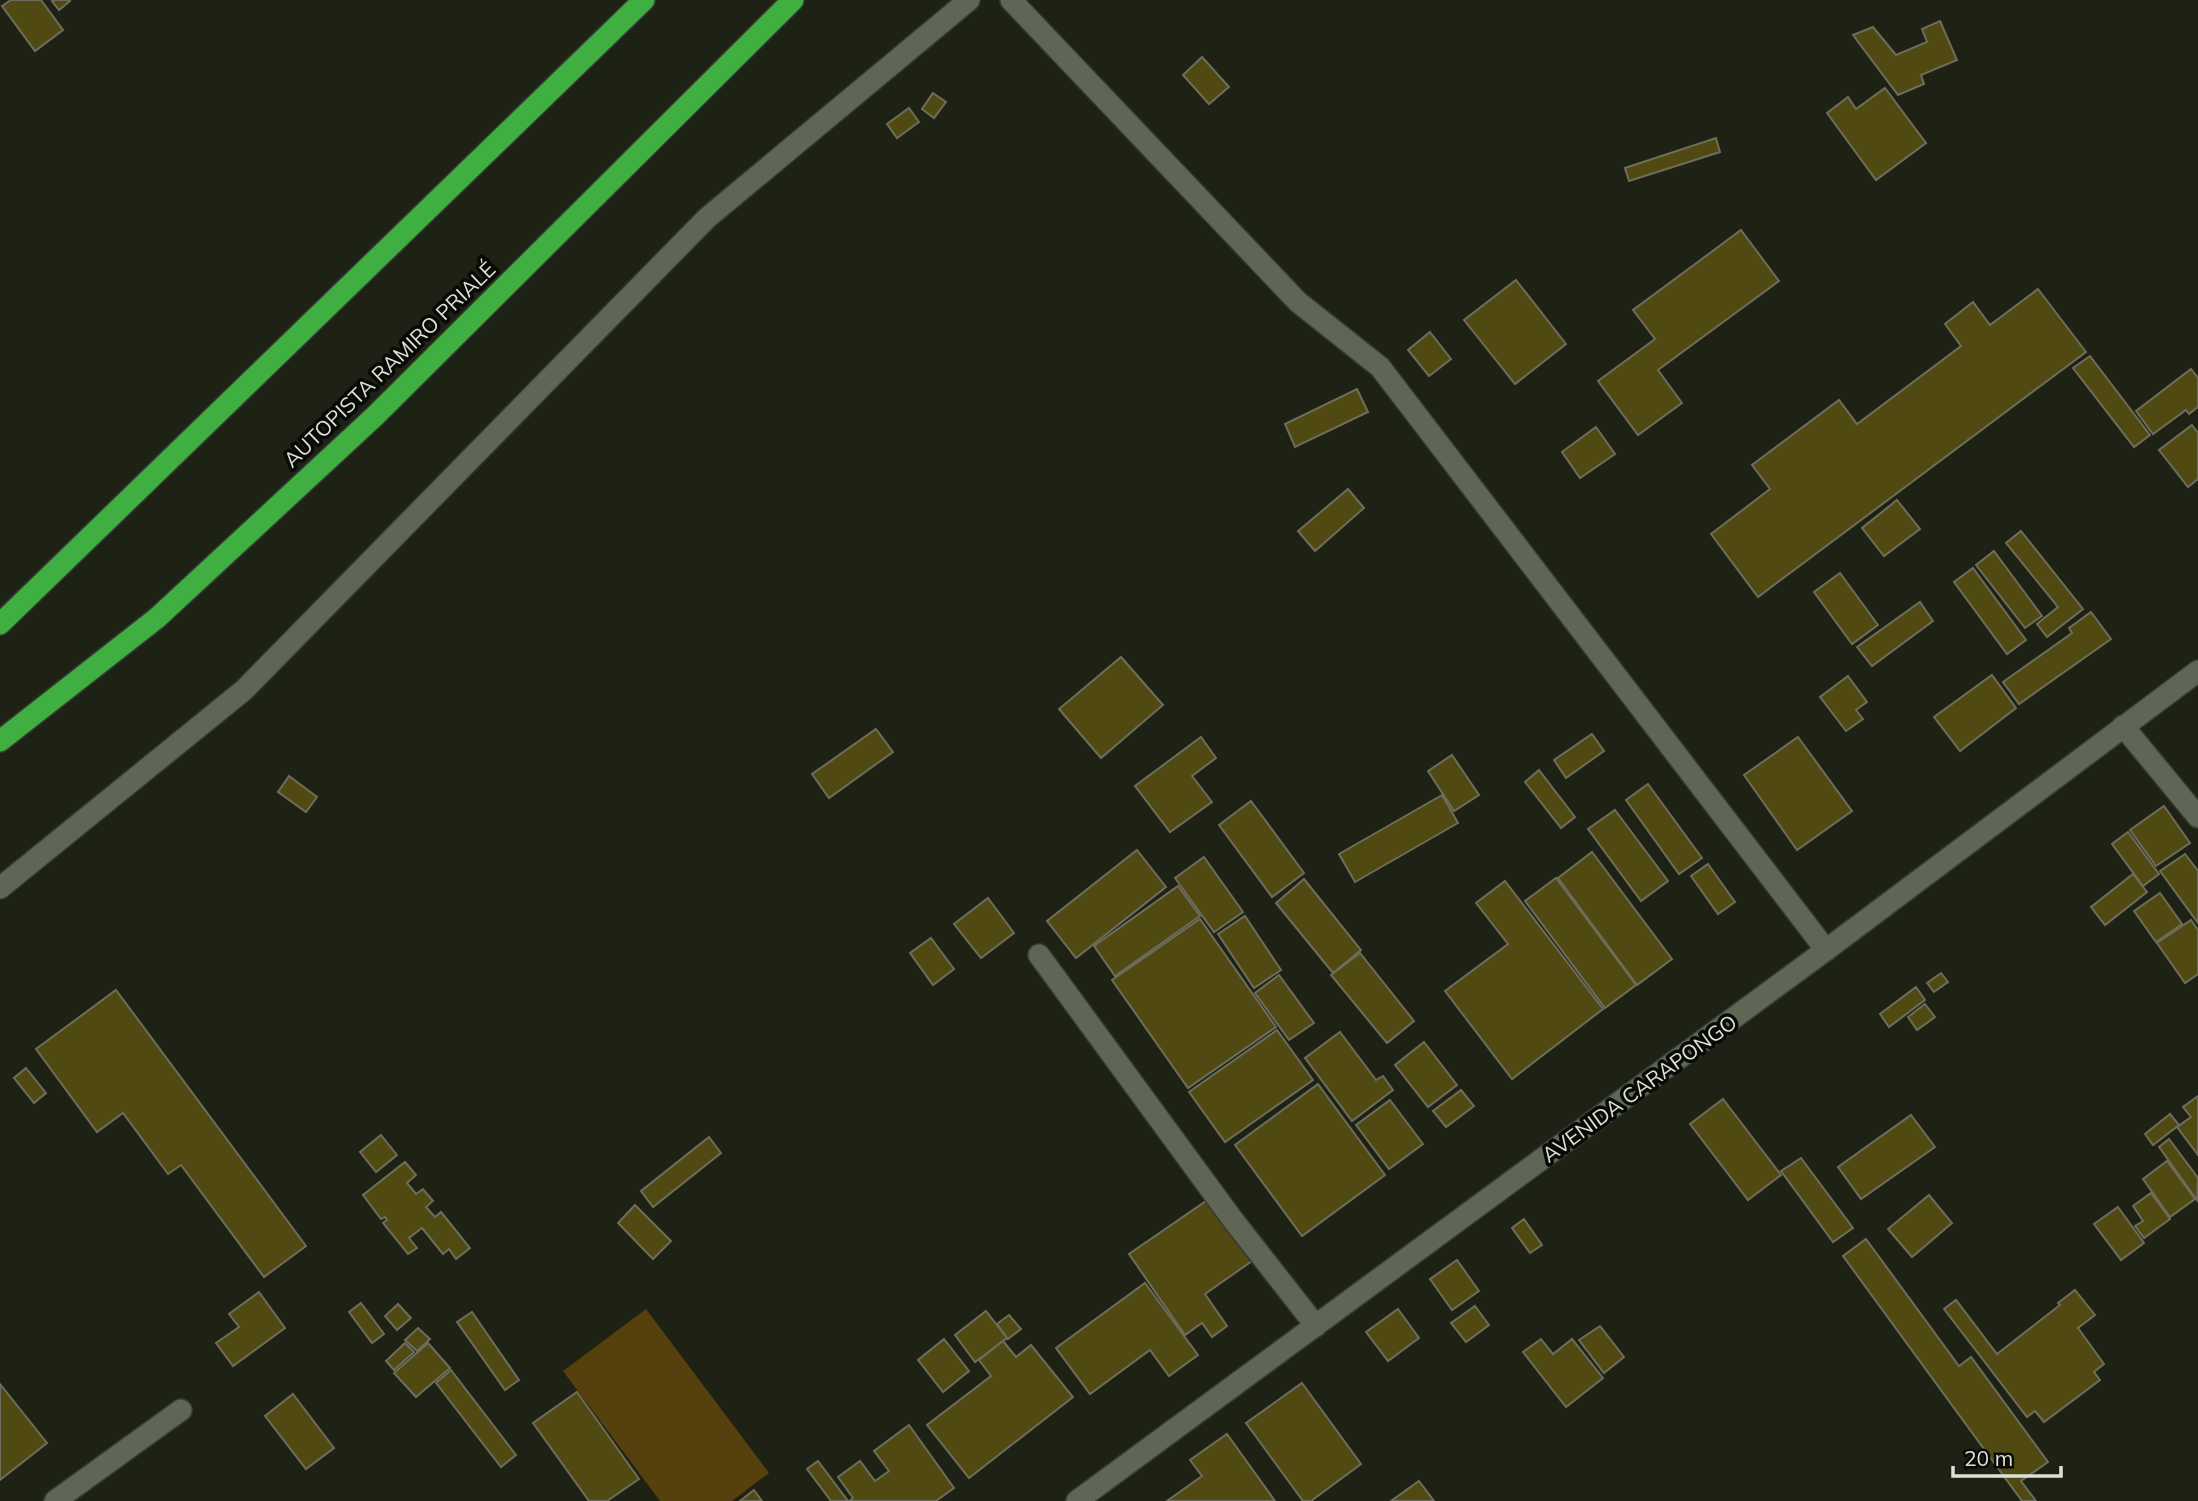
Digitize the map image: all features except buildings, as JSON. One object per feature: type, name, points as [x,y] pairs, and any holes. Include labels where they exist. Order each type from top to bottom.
[{"type":"highway","points":[[0,624],[644,0]]},
{"type":"highway","name":"AUTOPISTA RAMIRO PRIALÉ","points":[[0,741],[156,618],[375,416],[793,0]]},
{"type":"street","points":[[0,888],[244,690],[708,218],[969,0]]},
{"type":"street","points":[[1012,0],[1298,302],[1380,367],[1826,950]]},
{"type":"street","name":"AVENIDA CARAPONGO","points":[[1077,1501],[1826,950],[2198,671]]},
{"type":"street","points":[[2123,726],[2198,817]]},
{"type":"street","points":[[1039,955],[1233,1220],[1316,1326]]},
{"type":"street","points":[[55,1501],[181,1410]]},
{"type":"shaded area","points":[[646,1309],[769,1473],[732,1501],[660,1501],[563,1371]]}]
